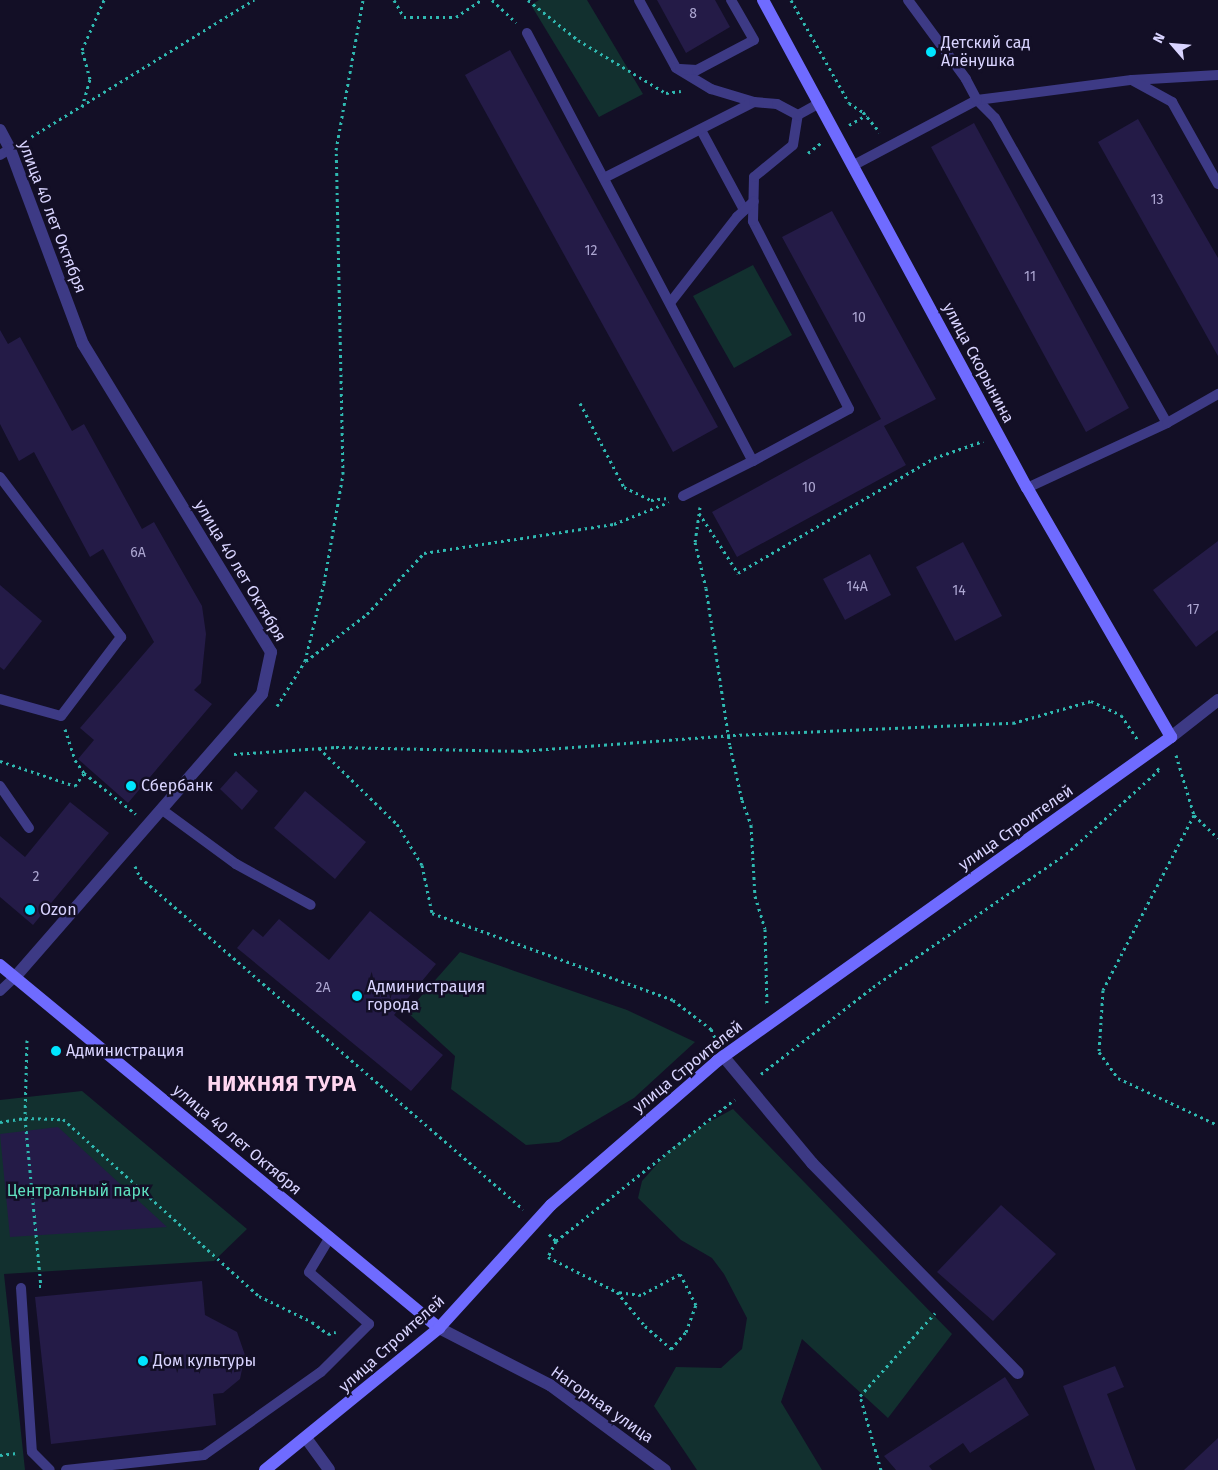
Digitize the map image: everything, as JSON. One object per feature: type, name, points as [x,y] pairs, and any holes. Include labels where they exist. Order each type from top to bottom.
[{"type":"street","name":"улица Скорынина","points":[[763,0],[854,165],[1027,488],[1171,737]]},
{"type":"street","name":"улица 40 лет Октября","points":[[0,130],[5,152],[83,344],[271,652],[262,694],[14,978]]},
{"type":"street","name":"улица Строителей","points":[[265,1470],[439,1328],[536,1222],[723,1056],[1171,737],[1218,700]]},
{"type":"street","name":"улица 40 лет Октября","points":[[0,965],[439,1328]]},
{"type":"street","points":[[723,1056],[812,1163],[1018,1373]]},
{"type":"street","name":"Нагорная улица","points":[[439,1328],[550,1385],[665,1470]]},
{"type":"street","points":[[306,1438],[330,1470]]},
{"type":"lane","points":[[639,0],[676,68],[711,89],[754,102],[777,104],[798,115]]},
{"type":"lane","points":[[676,68],[698,70],[754,40],[731,0]]},
{"type":"lane","points":[[908,0],[966,79],[977,100],[994,118],[1167,423]]},
{"type":"lane","points":[[527,33],[753,461]]},
{"type":"lane","points":[[854,165],[977,100],[1132,80],[1218,75]]},
{"type":"lane","points":[[1132,80],[1172,102],[1218,184]]},
{"type":"lane","points":[[604,178],[754,102]]},
{"type":"lane","points":[[798,115],[820,103]]},
{"type":"lane","points":[[683,496],[850,409],[753,221],[754,178],[794,144],[798,115]]},
{"type":"lane","points":[[701,130],[744,210]]},
{"type":"lane","points":[[670,303],[744,210],[754,201]]},
{"type":"lane","points":[[1027,488],[1167,423],[1218,394]]},
{"type":"lane","points":[[0,477],[121,637],[61,716],[0,699]]},
{"type":"lane","points":[[0,786],[29,828]]},
{"type":"lane","points":[[161,809],[236,864],[311,905]]},
{"type":"lane","points":[[0,990],[14,978]]},
{"type":"lane","points":[[66,1470],[204,1456],[321,1372],[369,1324],[309,1272],[330,1238]]},
{"type":"lane","points":[[21,1288],[32,1452],[50,1470]]},
{"type":"path","points":[[82,108],[90,79],[82,50],[104,0]]},
{"type":"path","points":[[5,152],[82,108],[254,0]]},
{"type":"path","points":[[363,0],[336,150],[336,296],[343,474],[324,583],[305,661],[367,614],[424,553],[614,524],[683,496]]},
{"type":"path","points":[[394,0],[404,17],[456,17],[482,0]]},
{"type":"path","points":[[492,0],[527,33]]},
{"type":"path","points":[[528,0],[578,40],[666,93],[711,89]]},
{"type":"path","points":[[791,0],[849,103],[864,112],[882,135],[882,150]]},
{"type":"path","points":[[580,403],[624,487],[650,500],[683,496]]},
{"type":"path","points":[[699,513],[738,573],[934,458],[984,441]]},
{"type":"path","points":[[703,486],[695,542],[706,588],[728,736],[742,800],[751,825],[754,896],[765,929],[765,988],[772,1022]]},
{"type":"path","points":[[234,754],[318,748],[520,751],[728,736],[1013,722],[1091,701],[1121,715],[1159,770],[1066,854],[873,987],[556,1241],[548,1257],[617,1292],[641,1295],[680,1274],[696,1305],[686,1332],[671,1348],[645,1326],[617,1292]]},
{"type":"path","points":[[61,716],[75,760],[84,773],[148,824]]},
{"type":"path","points":[[1171,737],[1194,815],[1218,838]]},
{"type":"path","points":[[318,748],[397,824],[422,865],[432,913],[673,1000],[710,1028],[723,1056]]},
{"type":"path","points":[[0,761],[75,786],[84,773]]},
{"type":"path","points":[[1194,815],[1103,990],[1099,1052],[1118,1078],[1218,1125]]},
{"type":"path","points":[[135,866],[140,877],[556,1241]]},
{"type":"path","points":[[21,1288],[41,1286],[25,1118],[27,1040]]},
{"type":"path","points":[[0,1122],[25,1118],[63,1119],[259,1296],[312,1322],[328,1334],[366,1327]]},
{"type":"path","points":[[881,1470],[860,1396],[946,1301]]},
{"type":"green space","points":[[539,0],[587,0],[643,94],[599,117],[531,5]]},
{"type":"green space","points":[[753,265],[792,335],[734,368],[693,296]]},
{"type":"green space","points":[[460,952],[627,1010],[695,1042],[634,1098],[559,1142],[526,1145],[451,1089],[455,1056],[407,1012]]},
{"type":"green space","name":"Центральный парк","points":[[82,1091],[247,1229],[214,1261],[4,1274],[25,1470],[0,1470],[0,1100]]},
{"type":"green space","points":[[733,1109],[952,1334],[888,1418],[802,1339],[781,1402],[822,1470],[697,1470],[654,1406],[676,1367],[721,1368],[742,1349],[747,1318],[724,1274],[712,1258],[681,1240],[638,1198],[642,1181],[668,1152],[700,1127]]},
{"type":"building","points":[[657,0],[715,0],[730,27],[686,53]]},
{"type":"building","points":[[510,50],[718,427],[673,452],[465,75]]},
{"type":"building","points":[[1138,119],[1218,258],[1218,356],[1098,142]]},
{"type":"building","points":[[974,123],[1129,408],[1086,432],[931,147]]},
{"type":"building","points":[[832,211],[936,399],[884,426],[906,465],[737,557],[712,512],[881,419],[782,237]]},
{"type":"building","points":[[0,330],[8,344],[20,337],[72,431],[84,424],[142,529],[154,522],[202,606],[206,634],[201,683],[194,690],[212,704],[128,803],[78,759],[94,740],[80,728],[154,642],[103,549],[90,557],[34,452],[19,461],[0,424]]},
{"type":"building","points":[[1218,541],[1218,630],[1196,647],[1153,590]]},
{"type":"building","points":[[963,542],[1002,616],[955,641],[916,567]]},
{"type":"building","points":[[870,554],[891,595],[845,620],[823,579]]},
{"type":"building","points":[[0,585],[42,621],[4,670],[0,667]]},
{"type":"building","points":[[236,771],[258,791],[242,810],[220,789]]},
{"type":"building","points":[[305,791],[366,842],[335,879],[274,828]]},
{"type":"building","points":[[70,802],[109,833],[33,925],[0,897],[0,836],[25,857]]},
{"type":"building","points":[[370,911],[436,964],[394,1015],[443,1055],[411,1091],[237,948],[253,929],[263,937],[279,919],[329,960]]},
{"type":"building","points":[[58,1127],[167,1227],[10,1237],[0,1134]]},
{"type":"building","points":[[1001,1205],[1056,1254],[993,1321],[937,1272]]},
{"type":"building","name":"Дом культуры","points":[[202,1281],[205,1315],[237,1332],[245,1355],[240,1379],[223,1393],[213,1394],[216,1425],[51,1444],[35,1297]]},
{"type":"building","points":[[1115,1366],[1124,1387],[1107,1394],[1136,1470],[1095,1470],[1063,1386]]},
{"type":"building","points":[[1005,1377],[1029,1415],[970,1453],[963,1443],[929,1466],[932,1470],[896,1470],[884,1456]]},
{"type":"building","points":[[1218,1438],[1218,1470],[1184,1470]]},
{"type":"place","name":"Детский сад Алёнушка","points":[[931,52]]},
{"type":"place","name":"Сбербанк","points":[[131,786]]},
{"type":"place","name":"Ozon","points":[[30,910]]},
{"type":"place","name":"Администрация города","points":[[357,996]]},
{"type":"place","name":"Администрация","points":[[56,1051]]},
{"type":"place","name":"Дом культуры","points":[[143,1361]]},
{"type":"district","name":"НИЖНЯЯ ТУРА","points":[[282,1084]]}]
